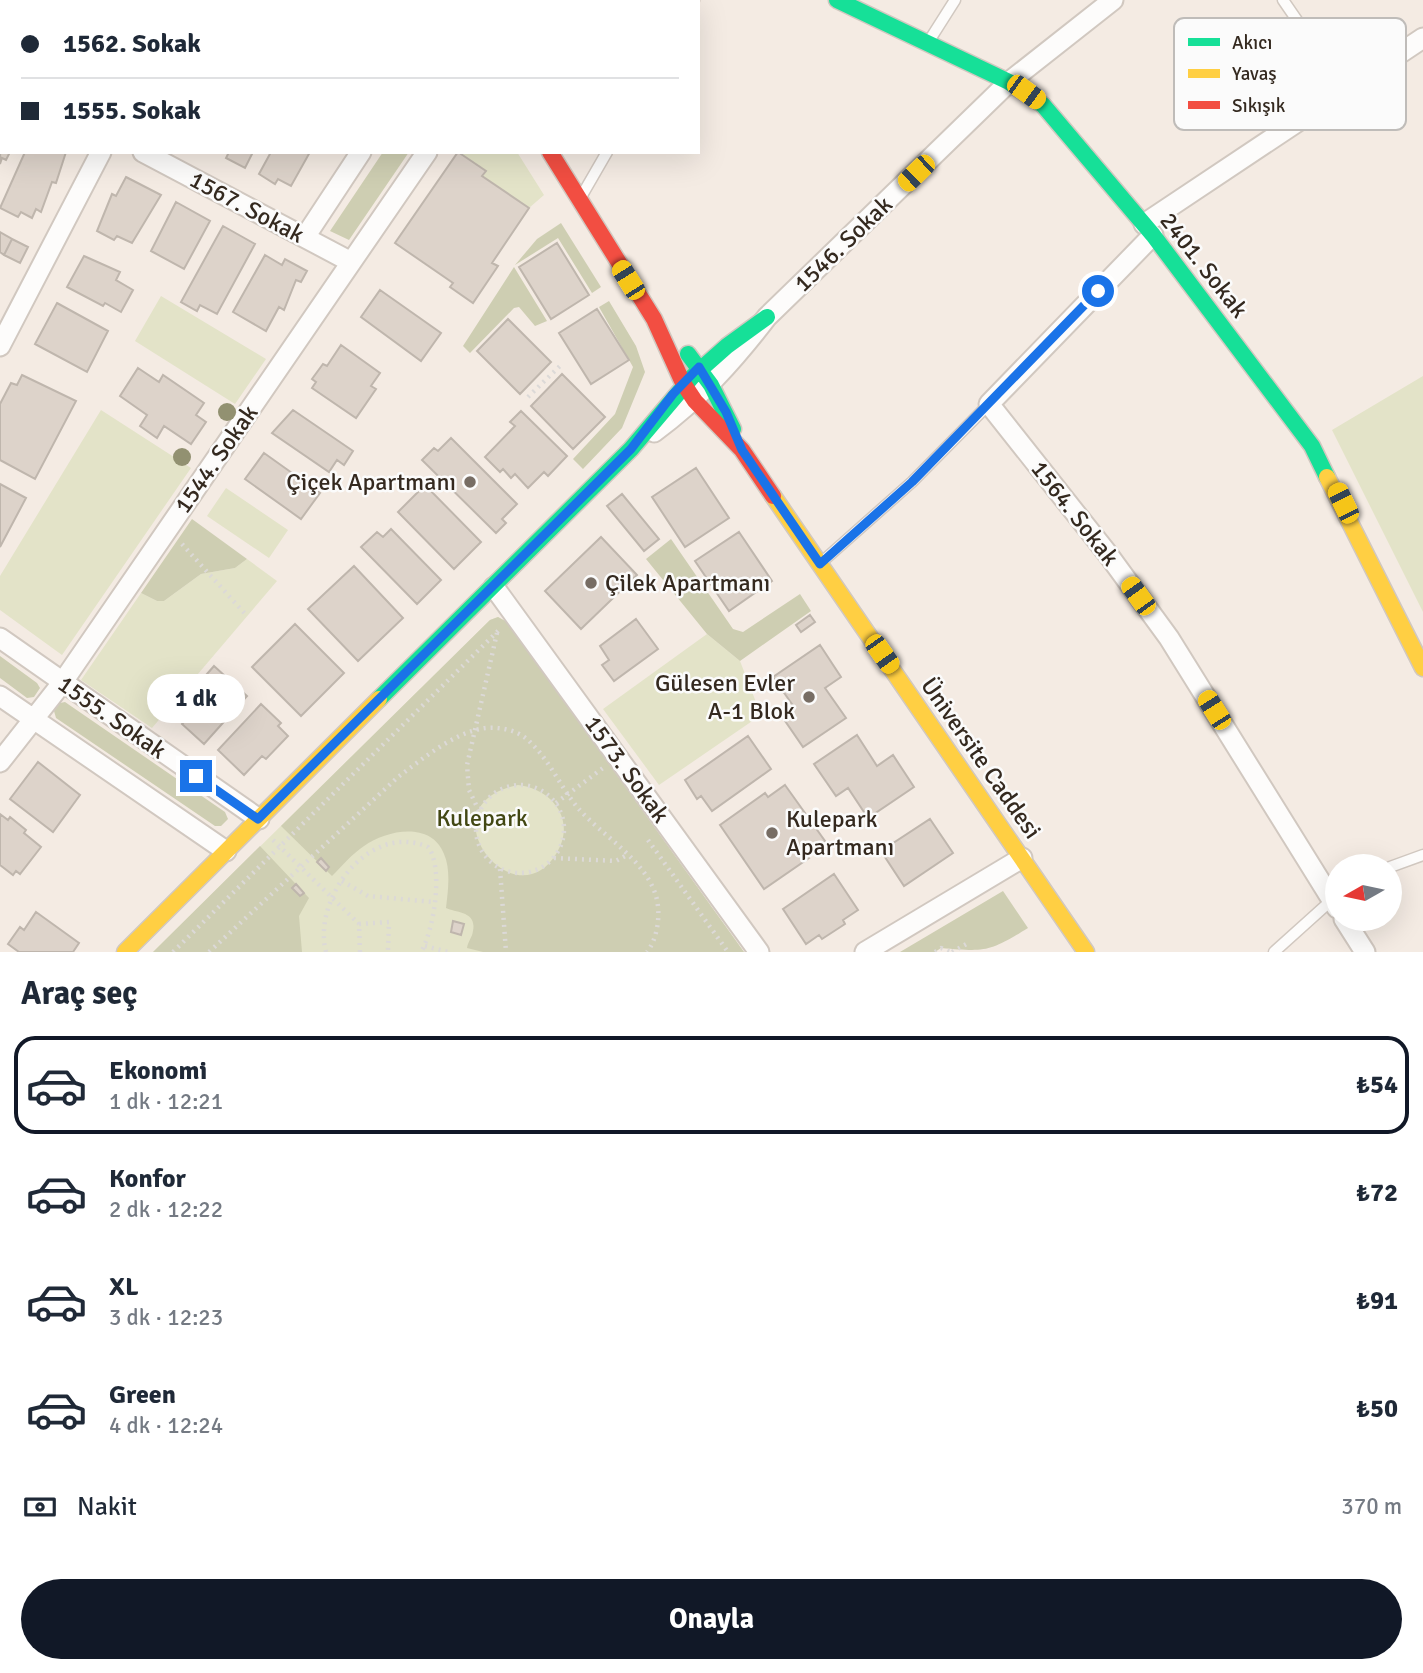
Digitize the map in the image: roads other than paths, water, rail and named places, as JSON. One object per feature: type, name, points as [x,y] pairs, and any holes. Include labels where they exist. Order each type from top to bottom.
[{"type":"street","name":"2401. Sokak","points":[[837,0],[1010,82],[1043,105],[1060,122],[1148,229],[1312,446],[1423,668]]},
{"type":"street","name":"1546. Sokak","points":[[631,449],[695,401],[767,317],[1010,82],[1113,0]]},
{"type":"street","points":[[1406,49],[1423,38]]},
{"type":"street","points":[[989,404],[1148,229],[1288,130]]},
{"type":"street","points":[[0,346],[100,154]]},
{"type":"street","name":"1567. Sokak","points":[[148,154],[351,262]]},
{"type":"street","points":[[305,237],[360,154]]},
{"type":"street","name":"1544. Sokak","points":[[0,762],[62,683],[426,154]]},
{"type":"street","name":"Üniversite Caddesi","points":[[551,154],[654,319],[683,383],[695,401],[742,450]]},
{"type":"street","name":"1546. Sokak","points":[[125,952],[631,449],[683,383],[699,367],[727,343],[767,317]]},
{"type":"street","name":"Üniversite Caddesi","points":[[654,319],[699,367],[711,384],[742,450],[1086,952]]},
{"type":"street","name":"1564. Sokak","points":[[989,404],[1107,553],[1168,638],[1325,885]]},
{"type":"street","name":"1573. Sokak","points":[[495,587],[760,952]]},
{"type":"street","name":"1555. Sokak","points":[[0,638],[258,819]]},
{"type":"street","name":"1555. Sokak","points":[[0,696],[226,851]]},
{"type":"street","points":[[865,952],[1022,858]]},
{"type":"street","points":[[1351,931],[1364,952]]},
{"type":"lane","points":[[929,42],[955,0]]},
{"type":"lane","points":[[1283,0],[1295,18]]},
{"type":"lane","points":[[579,200],[606,154]]},
{"type":"lane","points":[[820,564],[912,482],[989,404]]},
{"type":"lane","points":[[1402,863],[1423,855]]},
{"type":"lane","points":[[1274,952],[1325,909]]},
{"type":"place","name":"Çiçek Apartmanı","points":[[470,482]]},
{"type":"place","name":"Çilek Apartmanı","points":[[591,583]]},
{"type":"place","name":"Gülesen Evler A-1 Blok","points":[[809,697]]},
{"type":"place","name":"Kulepark Apartmanı","points":[[772,833]]},
{"type":"park label","name":"Kulepark","points":[[482,818]]}]
